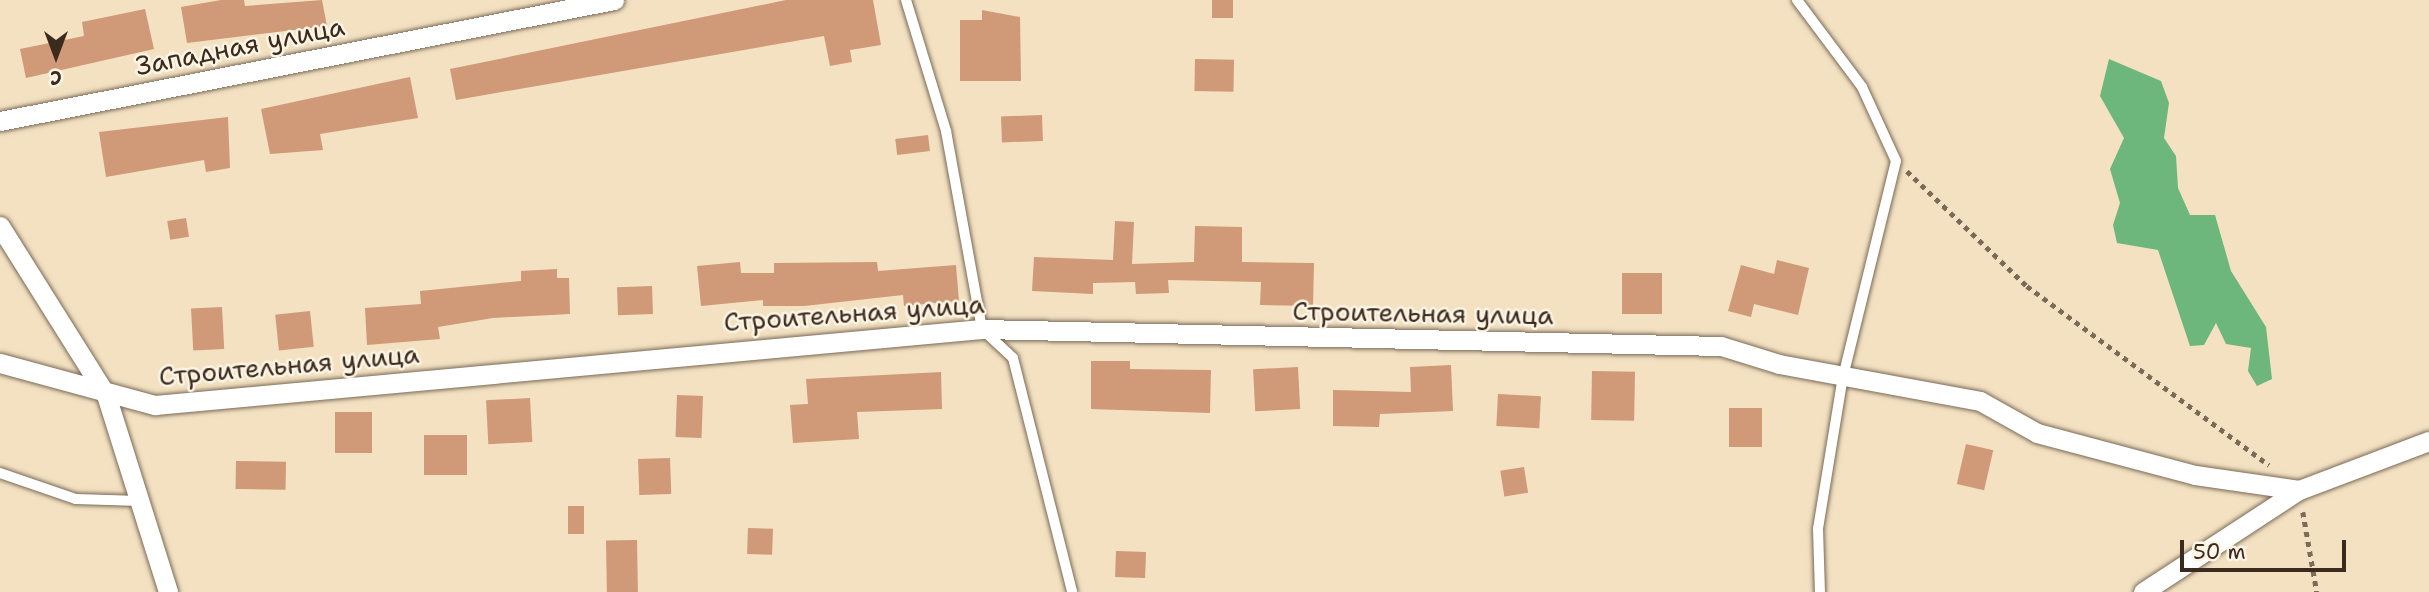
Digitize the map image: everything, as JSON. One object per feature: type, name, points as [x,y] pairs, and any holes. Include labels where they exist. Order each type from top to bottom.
[{"type":"street","name":"Западная улица","points":[[0,121],[614,0]]},
{"type":"street","points":[[0,226],[106,395],[144,501],[168,592]]},
{"type":"street","name":"Строительная улица","points":[[0,363],[106,395],[155,405],[982,329],[1721,346],[1843,376],[1980,401],[2037,433],[2195,475],[2299,490]]},
{"type":"street","points":[[2143,592],[2299,490],[2429,441]]},
{"type":"lane","points":[[906,0],[946,131],[982,329],[1013,358],[1072,592]]},
{"type":"lane","points":[[1797,0],[1862,87],[1896,161],[1843,376],[1818,529],[1820,592]]},
{"type":"lane","points":[[0,473],[76,499],[144,501]]},
{"type":"path","points":[[1896,161],[2027,286],[2299,490],[2317,592]]},
{"type":"green space","points":[[2109,59],[2161,81],[2169,103],[2164,138],[2176,156],[2178,188],[2190,215],[2215,215],[2231,271],[2266,327],[2272,379],[2257,386],[2248,371],[2251,348],[2226,344],[2216,323],[2204,345],[2190,346],[2158,250],[2117,243],[2113,225],[2120,203],[2110,169],[2124,138],[2100,96]]},
{"type":"building","points":[[221,0],[244,0],[245,6],[322,0],[327,26],[187,43],[181,7]]},
{"type":"building","points":[[786,0],[873,0],[881,45],[850,50],[852,62],[830,66],[824,36],[456,100],[450,69]]},
{"type":"building","points":[[1212,0],[1233,0],[1233,18],[1212,18]]},
{"type":"building","points":[[145,9],[154,49],[26,78],[20,49],[84,36],[82,22]]},
{"type":"building","points":[[982,10],[1020,17],[1021,81],[960,81],[960,20],[982,20]]},
{"type":"building","points":[[1195,59],[1234,60],[1233,92],[1194,91]]},
{"type":"building","points":[[410,77],[418,118],[320,134],[323,150],[270,154],[261,109]]},
{"type":"building","points":[[1042,115],[1043,141],[1002,142],[1001,116]]},
{"type":"building","points":[[228,117],[230,168],[206,172],[204,160],[106,177],[99,132]]},
{"type":"building","points":[[928,135],[930,151],[897,155],[895,139]]},
{"type":"building","points":[[186,218],[189,237],[170,240],[167,221]]},
{"type":"building","points":[[1115,221],[1134,222],[1132,264],[1194,262],[1195,226],[1242,227],[1242,262],[1314,263],[1313,306],[1260,305],[1261,282],[1168,280],[1169,293],[1136,294],[1135,282],[1093,283],[1093,294],[1032,291],[1034,257],[1113,260]]},
{"type":"building","points":[[1777,260],[1809,268],[1798,315],[1754,304],[1751,317],[1728,311],[1741,265],[1774,274]]},
{"type":"building","points":[[740,262],[741,273],[774,273],[774,263],[877,262],[878,271],[956,265],[959,301],[904,306],[903,295],[804,306],[763,306],[763,300],[701,306],[697,266]]},
{"type":"building","points":[[557,269],[557,278],[569,278],[570,314],[493,318],[438,327],[440,339],[367,345],[365,308],[421,304],[420,291],[521,281],[521,271]]},
{"type":"building","points":[[1622,273],[1662,273],[1662,314],[1622,314]]},
{"type":"building","points":[[652,286],[653,314],[618,315],[617,287]]},
{"type":"building","points":[[222,307],[224,349],[193,351],[191,309]]},
{"type":"building","points":[[310,311],[314,347],[279,350],[275,315]]},
{"type":"building","points":[[1091,361],[1130,361],[1130,369],[1211,370],[1210,413],[1091,409]]},
{"type":"building","points":[[1451,365],[1453,411],[1380,414],[1379,427],[1333,426],[1333,390],[1411,392],[1410,367]]},
{"type":"building","points":[[1298,367],[1300,409],[1255,411],[1253,369]]},
{"type":"building","points":[[1592,371],[1635,372],[1634,421],[1591,420]]},
{"type":"building","points":[[941,372],[942,409],[857,412],[859,439],[793,443],[790,405],[808,404],[806,379]]},
{"type":"building","points":[[1498,394],[1541,396],[1539,428],[1496,426]]},
{"type":"building","points":[[677,395],[703,396],[702,438],[676,437]]},
{"type":"building","points":[[530,398],[532,442],[488,444],[486,400]]},
{"type":"building","points":[[1729,408],[1762,408],[1762,447],[1729,447]]},
{"type":"building","points":[[335,412],[372,412],[372,453],[335,453]]},
{"type":"building","points":[[424,435],[467,435],[467,475],[424,475]]},
{"type":"building","points":[[1966,444],[1993,450],[1984,490],[1957,484]]},
{"type":"building","points":[[670,458],[671,494],[639,495],[638,459]]},
{"type":"building","points":[[236,461],[286,462],[286,490],[236,489]]},
{"type":"building","points":[[1524,467],[1528,493],[1504,496],[1500,471]]},
{"type":"building","points":[[568,506],[584,506],[584,534],[568,534]]},
{"type":"building","points":[[748,528],[773,529],[772,555],[747,554]]},
{"type":"building","points":[[637,540],[638,592],[607,592],[606,541]]},
{"type":"building","points":[[1116,551],[1146,552],[1145,578],[1115,577]]}]
